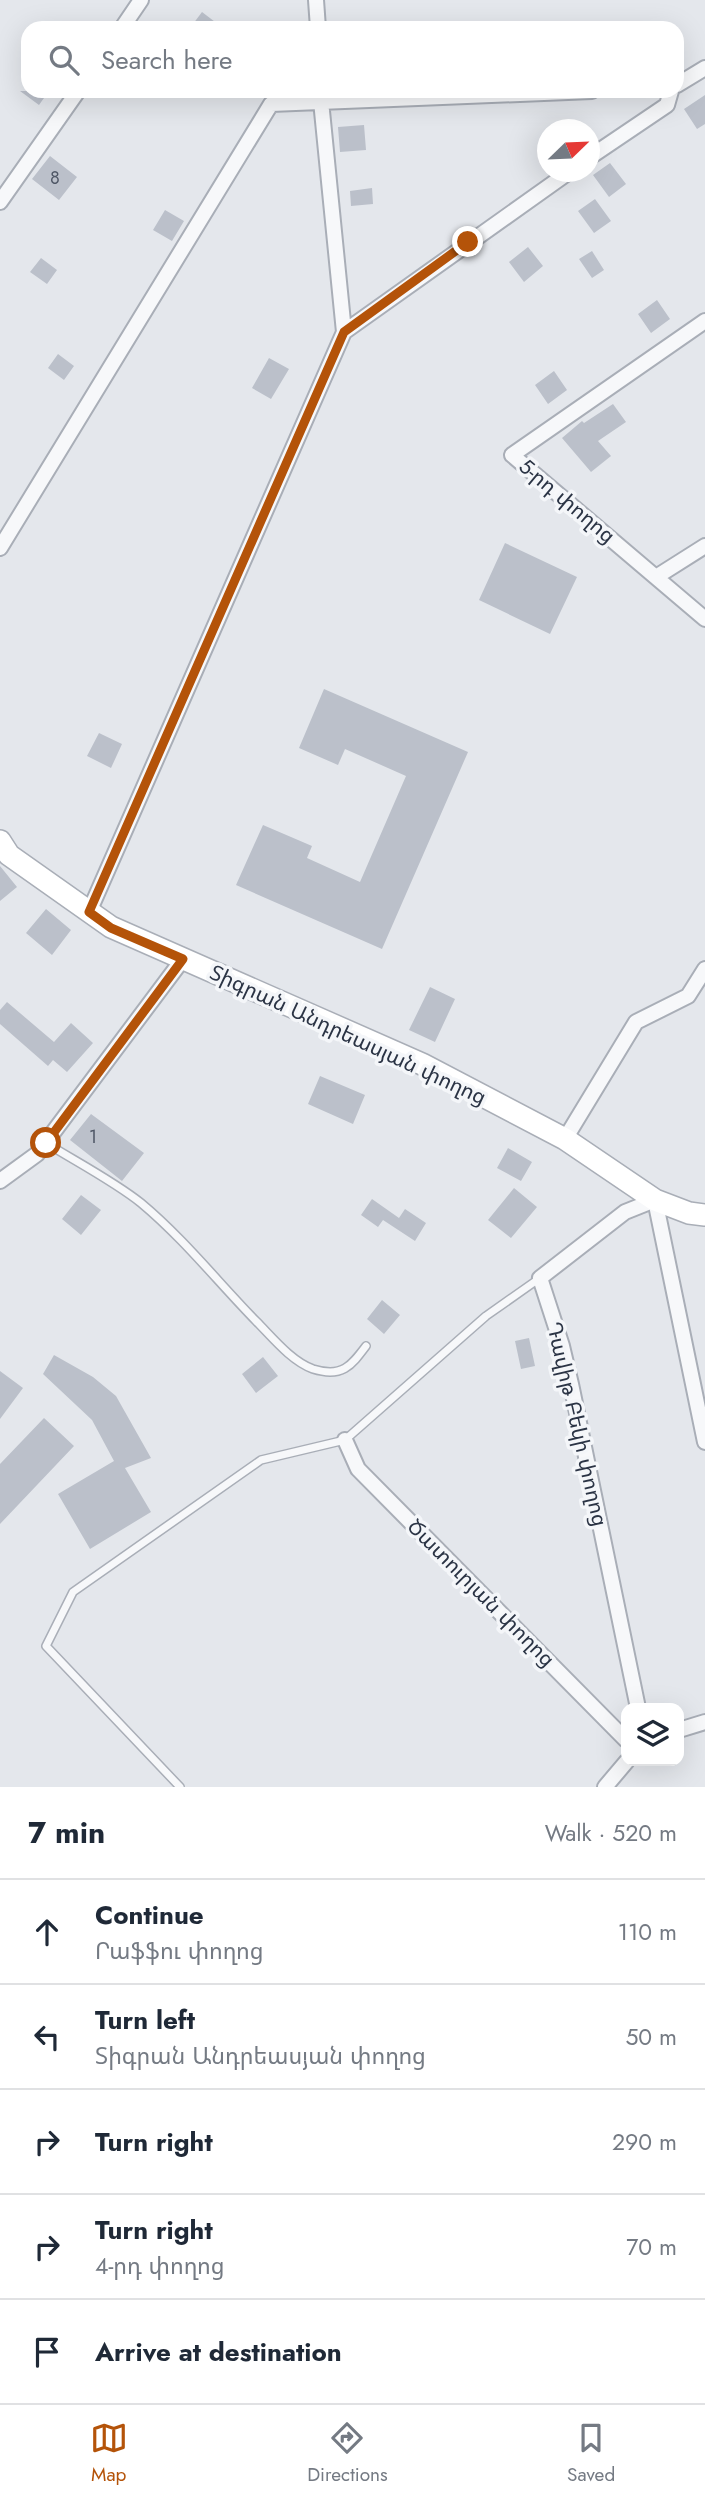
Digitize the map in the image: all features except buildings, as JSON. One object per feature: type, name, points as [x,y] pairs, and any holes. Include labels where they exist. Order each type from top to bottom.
[{"type":"main road","name":"Տիգրան Անդրեասյան փողոց","points":[[0,841],[9,855],[111,928],[422,1064],[565,1139],[655,1200],[689,1213],[705,1215]]},
{"type":"street","points":[[127,21],[141,0]]},
{"type":"street","points":[[316,0],[318,21]]},
{"type":"street","points":[[684,81],[705,68]]},
{"type":"street","points":[[0,202],[73,98]]},
{"type":"street","points":[[0,548],[271,104],[308,98]]},
{"type":"street","points":[[89,912],[344,332],[321,98]]},
{"type":"street","points":[[600,151],[667,104],[669,98]]},
{"type":"street","points":[[344,332],[555,182]]},
{"type":"street","name":"5-րդ փողոց","points":[[705,321],[512,455],[705,619]]},
{"type":"street","points":[[656,577],[705,546]]},
{"type":"street","points":[[0,1181],[37,1154],[183,959]]},
{"type":"street","points":[[565,1139],[636,1022],[688,996],[705,969]]},
{"type":"street","points":[[540,1278],[625,1212],[655,1200],[701,1405],[705,1442]]},
{"type":"street","name":"Դավիթ Բեկի փողոց","points":[[540,1278],[568,1371],[638,1703]]},
{"type":"street","name":"Ծատուրյան փողոց","points":[[345,1440],[358,1469],[621,1735]]},
{"type":"street","points":[[684,1728],[705,1722]]},
{"type":"street","points":[[605,1787],[623,1766]]},
{"type":"lane","points":[[46,1143],[140,1202],[297,1360],[313,1369],[335,1372],[351,1367],[366,1346]]},
{"type":"lane","points":[[180,1787],[46,1646],[74,1592],[261,1460],[345,1440],[486,1316],[540,1278]]},
{"type":"route","points":[[46,1143],[183,959],[111,928],[89,912],[344,332],[468,242]]}]
